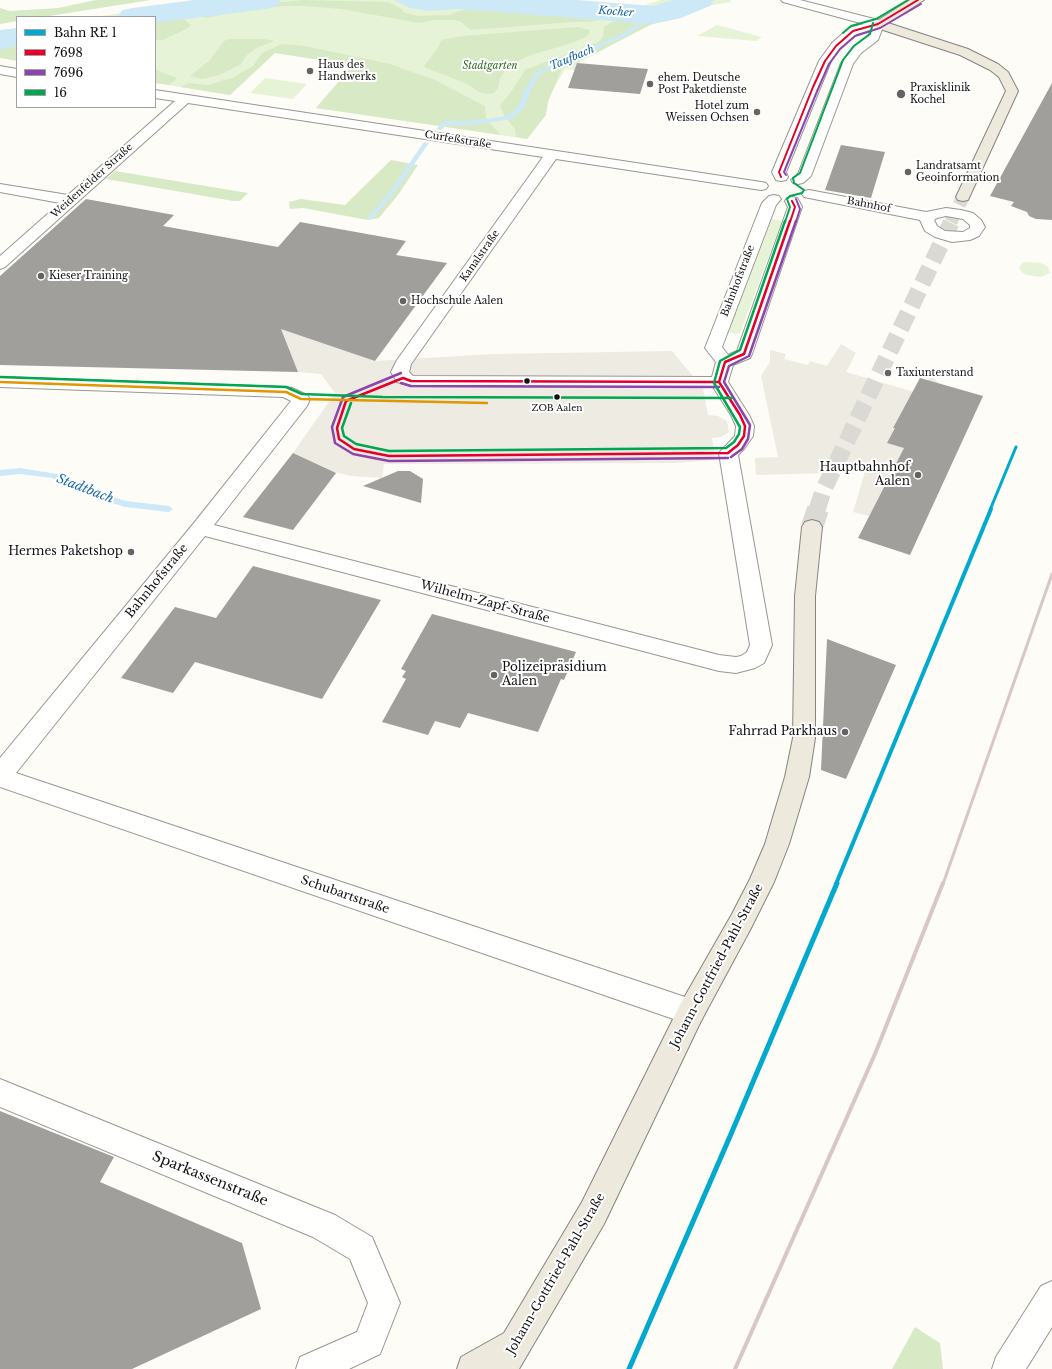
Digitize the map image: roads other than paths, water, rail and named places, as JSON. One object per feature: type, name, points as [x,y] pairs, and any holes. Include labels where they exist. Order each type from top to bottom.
[{"type":"main road","points":[[878,24],[918,0]]},
{"type":"main road","points":[[878,24],[964,52],[994,67],[1004,75],[1012,91],[962,196]]},
{"type":"main road","name":"Johann-Gottfried-Pahl-Straße","points":[[508,1356],[594,1213],[691,1012],[741,922],[761,882],[777,844],[797,777],[804,738],[805,596],[812,527]]},
{"type":"main road","points":[[473,1369],[508,1356]]},
{"type":"street","points":[[787,0],[878,24]]},
{"type":"street","points":[[781,177],[779,172],[825,60],[836,46],[853,31],[878,24]]},
{"type":"street","points":[[798,180],[804,176],[847,63],[857,50],[874,37],[878,24]]},
{"type":"street","points":[[0,70],[16,73]]},
{"type":"street","name":"Curfeßstraße","points":[[156,94],[761,186]]},
{"type":"street","name":"Weidenfelder Straße","points":[[0,264],[185,99]]},
{"type":"street","name":"Kanalstraße","points":[[552,155],[403,364],[400,372],[403,378],[411,381],[721,386]]},
{"type":"street","points":[[781,177],[798,180],[808,186],[809,194],[803,199],[792,201],[774,199],[764,193],[761,186],[766,181],[781,177]]},
{"type":"street","points":[[0,188],[70,200]]},
{"type":"street","name":"Bahnhof","points":[[809,194],[929,217]]},
{"type":"street","name":"Bahnhofstraße","points":[[725,362],[713,348],[769,203],[774,199]]},
{"type":"street","points":[[721,386],[725,362],[744,354],[795,207],[792,201]]},
{"type":"street","name":"Bahnhofstraße","points":[[0,382],[286,392],[301,399],[298,406],[201,528],[0,776]]},
{"type":"street","name":"Wilhelm-Zapf-Straße","points":[[201,528],[719,663],[736,665],[747,662],[756,657],[761,645],[728,454],[738,445],[744,436],[745,426],[740,415],[721,386]]},
{"type":"street","name":"Schubartstraße","points":[[0,776],[691,1012]]},
{"type":"street","name":"Sparkassenstraße","points":[[0,1093],[324,1226],[361,1248],[384,1303],[369,1343],[312,1369]]},
{"type":"street","points":[[1008,1369],[1052,1297]]},
{"type":"water","points":[[394,0],[478,1],[473,5],[457,9],[428,11],[410,8]]},
{"type":"waterway","name":"Kocher","points":[[141,16],[266,0]]},
{"type":"waterway","name":"Kocher","points":[[458,0],[653,15],[670,12],[699,0]]},
{"type":"waterway","name":"Taufbach","points":[[439,129],[444,123],[472,123],[509,118],[521,108],[528,89],[539,72],[624,35],[653,15]]},
{"type":"waterway","name":"Kocher","points":[[0,40],[16,37]]},
{"type":"waterway","name":"Taufbach","points":[[370,218],[390,195],[426,143]]},
{"type":"waterway","name":"Stadtbach","points":[[0,473],[20,471],[54,476],[81,490],[125,504],[169,509]]},
{"type":"tunnel","points":[[951,222],[963,197]]},
{"type":"tunnel","points":[[817,510],[823,491],[952,221]]},
{"type":"tunnel","points":[[812,527],[818,509]]},
{"type":"railway","points":[[943,884],[1052,574]]},
{"type":"railway","points":[[735,1369],[875,1054],[943,883]]},
{"type":"place","name":"Haus des Handwerks","points":[[310,71]]},
{"type":"place","name":"ehem. Deutsche Post Paketdienste","points":[[650,84]]},
{"type":"place","name":"Praxisklinik Kochel","points":[[901,94]]},
{"type":"place","name":"Hotel zum Weissen Ochsen","points":[[757,112]]},
{"type":"place","name":"Landratsamt Geoinformation","points":[[908,172]]},
{"type":"place","name":"Kieser Training","points":[[41,276]]},
{"type":"place","name":"Hochschule Aalen","points":[[403,301]]},
{"type":"place","name":"Taxiunterstand","points":[[888,373]]},
{"type":"place","name":"ZOB Aalen","points":[[557,397]]},
{"type":"place","name":"Hauptbahnhof Aalen","points":[[918,475]]},
{"type":"place","name":"Hermes Paketshop","points":[[131,552]]},
{"type":"place","name":"Polizeipräsidium Aalen","points":[[494,675]]},
{"type":"place","name":"Fahrrad Parkhaus","points":[[845,732]]},
{"type":"park label","name":"Stadtgarten","points":[[490,66]]}]
